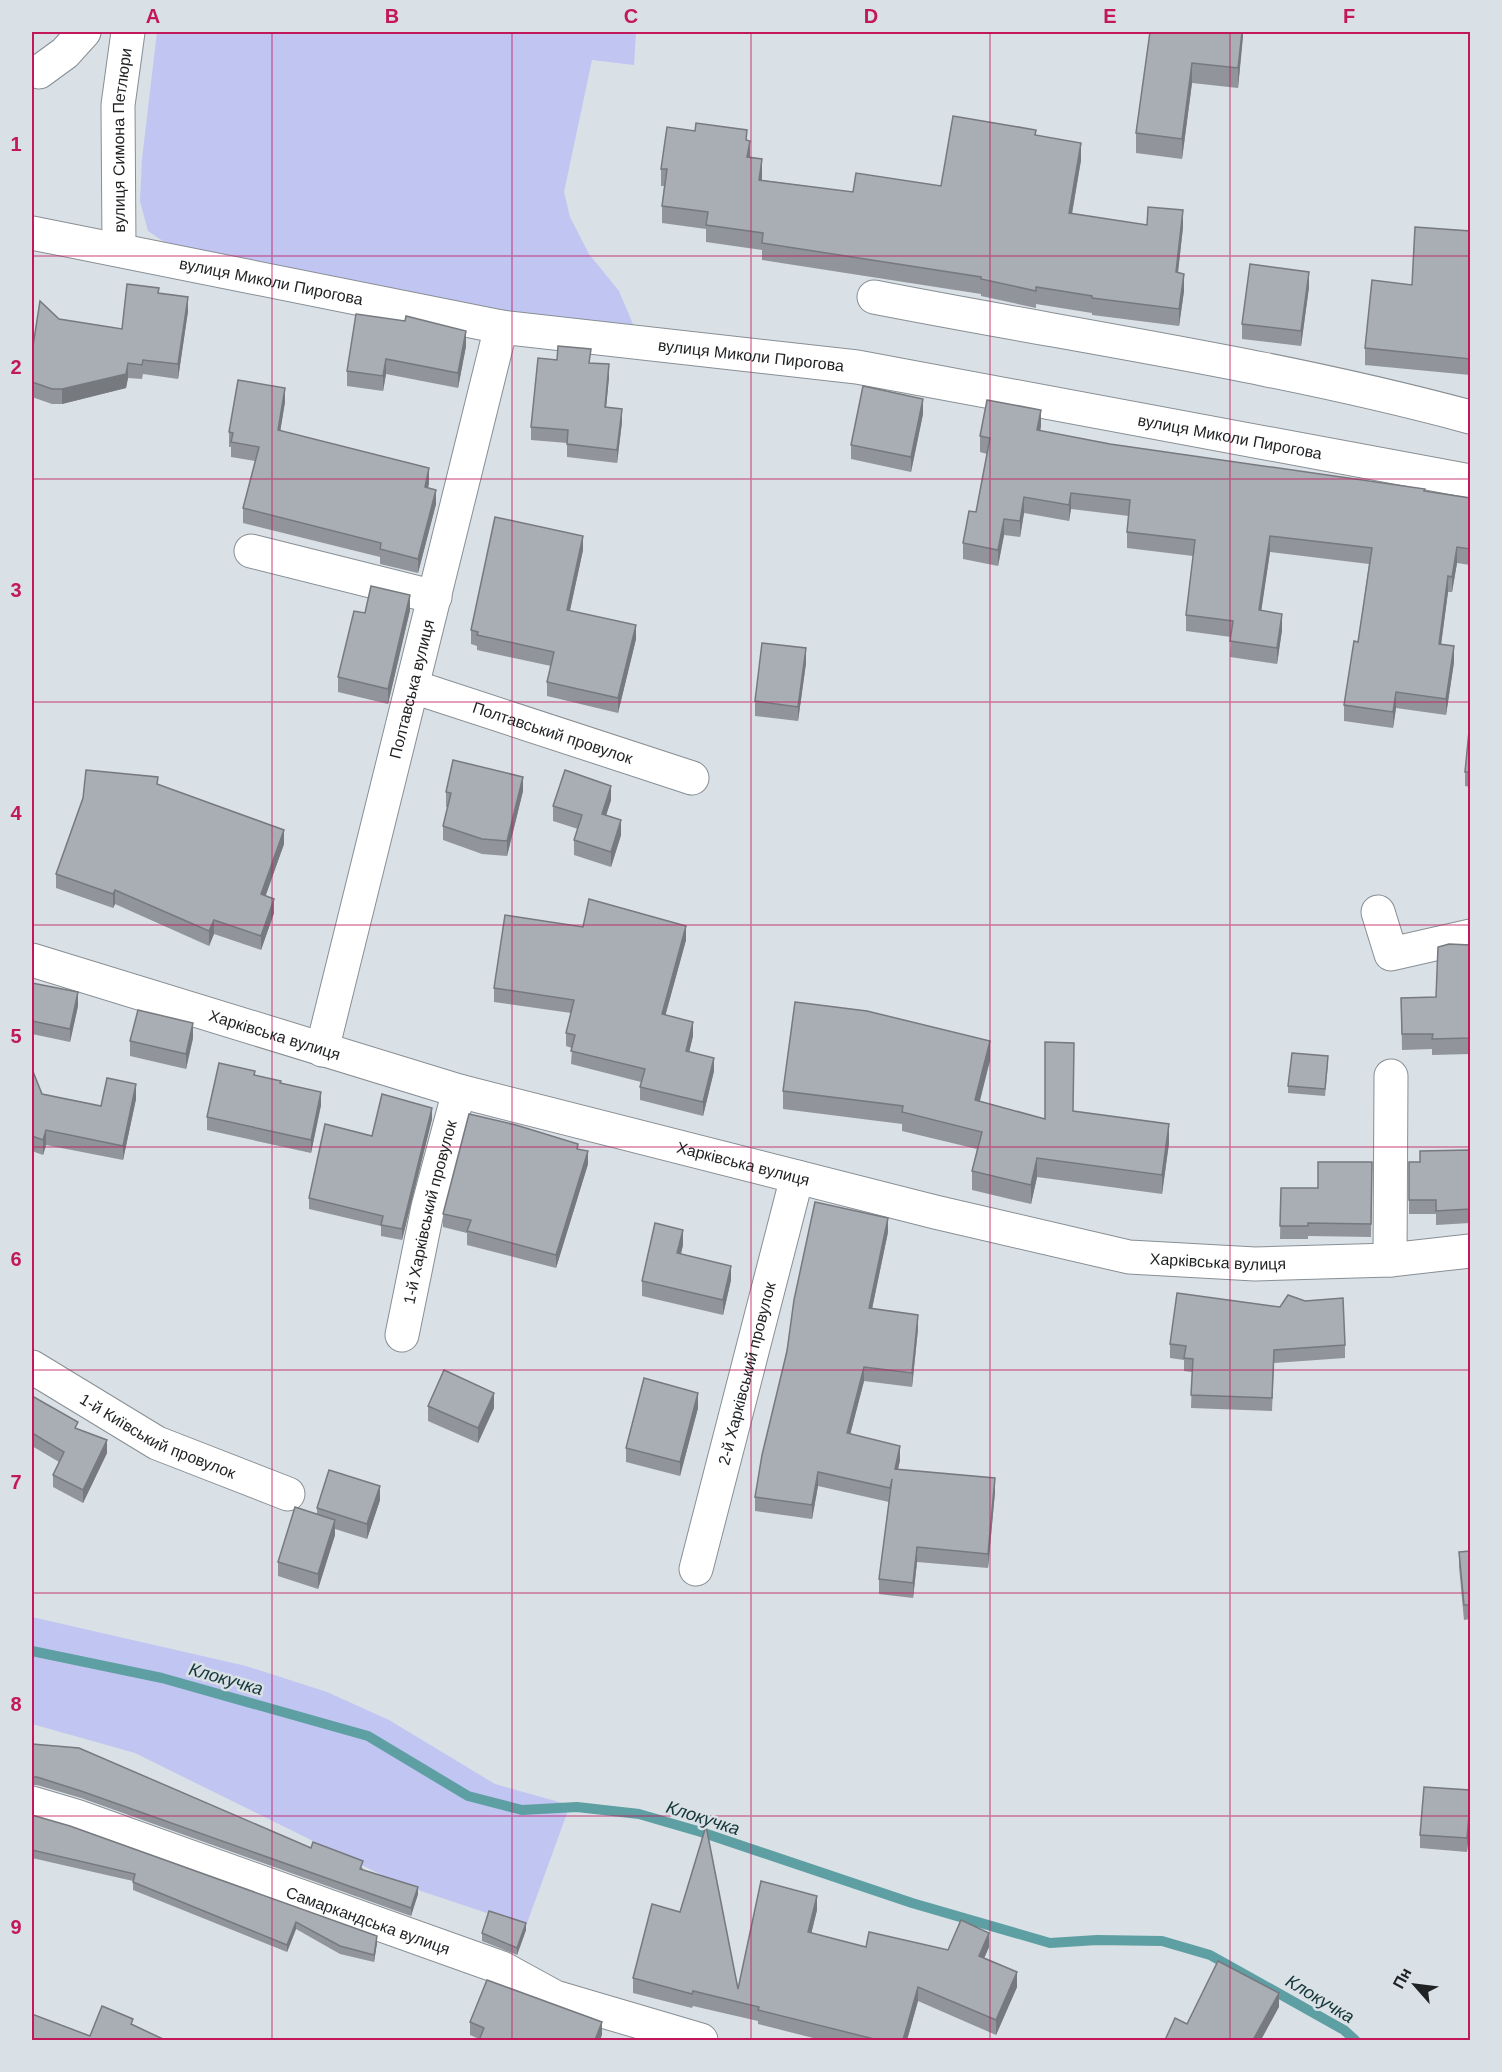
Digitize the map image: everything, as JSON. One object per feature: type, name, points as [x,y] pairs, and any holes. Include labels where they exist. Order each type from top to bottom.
[{"type":"street","points":[[39,72],[84,32]]},
{"type":"street","name":"вулиця Симона Петлюри","points":[[119,248],[118,105],[128,32]]},
{"type":"street","name":"вулиця Миколи Пирогова","points":[[32,233],[119,248],[501,327],[858,367],[1470,481]]},
{"type":"street","points":[[874,297],[1256,366],[1386,394],[1470,417]]},
{"type":"street","name":"Полтавська вулиця","points":[[322,1050],[414,687],[501,327]]},
{"type":"street","points":[[251,551],[435,597]]},
{"type":"street","name":"Полтавський провулок","points":[[414,687],[692,777]]},
{"type":"street","points":[[1378,912],[1391,954],[1470,936]]},
{"type":"street","name":"Харківська вулиця","points":[[32,960],[459,1091],[797,1177],[1129,1257],[1256,1264],[1390,1260],[1470,1251]]},
{"type":"street","points":[[1390,1076],[1390,1260]]},
{"type":"street","name":"1-й Харківський провулок","points":[[402,1335],[428,1207],[459,1091]]},
{"type":"street","name":"2-й Харківський провулок","points":[[696,1569],[797,1177]]},
{"type":"street","name":"1-й Київський провулок","points":[[32,1367],[157,1443],[288,1494]]},
{"type":"street","name":"Самаркандська вулиця","points":[[32,1803],[76,1816],[502,1968],[555,1997],[701,2040]]},
{"type":"shaded area","points":[[157,32],[636,32],[634,65],[592,60],[564,192],[570,217],[589,254],[619,291],[635,329],[484,314],[176,250],[148,231],[140,201],[142,159]]},
{"type":"shaded area","points":[[32,1617],[246,1666],[327,1692],[389,1720],[495,1784],[570,1805],[526,1926],[400,1884],[135,1753],[32,1724]]},
{"type":"building","points":[[1150,32],[1242,32],[1238,68],[1192,63],[1182,139],[1136,133]]},
{"type":"building","points":[[953,116],[1036,130],[1035,135],[1081,143],[1069,213],[1147,225],[1148,207],[1183,210],[1176,272],[1184,274],[1179,309],[1092,298],[1092,296],[1036,287],[1036,291],[981,279],[981,277],[762,243],[763,233],[706,225],[708,212],[662,206],[667,169],[661,169],[667,127],[695,131],[696,123],[747,130],[746,140],[750,141],[747,157],[762,159],[759,180],[853,192],[856,173],[941,186]]},
{"type":"building","points":[[1415,227],[1470,231],[1470,359],[1365,348],[1372,280],[1412,285]]},
{"type":"building","points":[[1250,264],[1309,272],[1301,331],[1242,324]]},
{"type":"building","points":[[127,284],[159,288],[158,293],[188,297],[178,364],[143,360],[142,365],[128,363],[126,374],[62,389],[52,389],[32,382],[32,346],[40,301],[59,319],[122,329]]},
{"type":"building","points":[[356,314],[405,321],[406,316],[466,331],[458,373],[386,359],[383,376],[347,371]]},
{"type":"building","points":[[558,346],[591,349],[589,363],[609,364],[605,407],[622,409],[617,450],[567,444],[568,430],[531,427],[538,358],[557,360]]},
{"type":"building","points":[[238,380],[285,388],[278,430],[429,468],[425,487],[436,490],[418,559],[380,549],[381,543],[243,508],[259,447],[231,442],[233,433],[229,432]]},
{"type":"building","points":[[863,386],[923,399],[911,457],[851,445]]},
{"type":"building","points":[[987,400],[1041,410],[1037,430],[1110,444],[1425,489],[1424,491],[1470,498],[1470,549],[1457,547],[1452,577],[1448,576],[1439,644],[1454,646],[1446,699],[1396,692],[1393,712],[1344,705],[1354,641],[1358,642],[1372,548],[1270,536],[1259,610],[1282,614],[1277,648],[1230,641],[1233,621],[1186,615],[1195,540],[1127,532],[1130,500],[1071,493],[1069,505],[1024,497],[1020,521],[1004,519],[998,550],[963,543],[969,511],[976,512],[990,438],[980,436]]},
{"type":"building","points":[[495,517],[583,536],[567,610],[636,625],[618,698],[547,682],[554,652],[477,635],[478,632],[471,630]]},
{"type":"building","points":[[371,586],[410,595],[388,689],[338,677],[354,611],[365,613]]},
{"type":"building","points":[[762,643],[806,648],[798,707],[755,701]]},
{"type":"building","points":[[1470,721],[1470,772],[1465,772]]},
{"type":"building","points":[[453,760],[523,777],[507,841],[482,839],[443,826],[451,793],[446,792]]},
{"type":"building","points":[[86,770],[158,777],[157,784],[284,830],[261,894],[274,899],[261,936],[214,920],[209,931],[115,890],[113,894],[56,874],[83,798]]},
{"type":"building","points":[[565,770],[611,786],[602,814],[621,820],[611,852],[574,840],[582,815],[553,806]]},
{"type":"building","points":[[589,899],[686,926],[662,1014],[693,1022],[686,1051],[714,1058],[703,1102],[640,1087],[645,1069],[571,1051],[575,1035],[566,1033],[574,1000],[494,988],[505,915],[583,927]]},
{"type":"building","points":[[1449,944],[1470,945],[1470,1038],[1432,1039],[1433,1034],[1402,1034],[1401,998],[1436,997],[1438,947]]},
{"type":"building","points":[[32,983],[78,992],[70,1029],[32,1021]]},
{"type":"building","points":[[795,1002],[867,1011],[990,1041],[975,1100],[1045,1119],[1045,1042],[1074,1043],[1073,1111],[1169,1124],[1162,1175],[1037,1158],[1031,1185],[972,1171],[982,1132],[902,1112],[903,1106],[783,1091]]},
{"type":"building","points":[[138,1010],[193,1023],[186,1054],[130,1041]]},
{"type":"building","points":[[1292,1053],[1328,1056],[1325,1089],[1288,1086]]},
{"type":"building","points":[[219,1063],[255,1071],[254,1075],[281,1081],[280,1083],[321,1092],[311,1140],[207,1117]]},
{"type":"building","points":[[32,1069],[42,1094],[101,1106],[107,1078],[136,1084],[123,1146],[46,1130],[43,1140],[32,1136]]},
{"type":"building","points":[[382,1094],[432,1108],[402,1229],[381,1225],[383,1216],[309,1198],[325,1124],[372,1136]]},
{"type":"building","points":[[469,1114],[516,1125],[578,1144],[577,1149],[588,1151],[556,1255],[467,1231],[471,1220],[443,1214]]},
{"type":"building","points":[[1470,1150],[1470,1209],[1436,1211],[1436,1200],[1409,1200],[1409,1162],[1420,1162],[1420,1151]]},
{"type":"building","points":[[1318,1162],[1372,1162],[1371,1224],[1308,1223],[1308,1226],[1280,1226],[1281,1188],[1318,1188]]},
{"type":"building","points":[[815,1202],[888,1218],[869,1308],[918,1315],[912,1373],[864,1367],[847,1433],[900,1446],[895,1469],[995,1478],[988,1554],[917,1547],[913,1583],[879,1579],[892,1479],[890,1488],[818,1472],[812,1505],[755,1497],[762,1455],[787,1351],[794,1300]]},
{"type":"building","points":[[655,1223],[683,1230],[677,1253],[731,1266],[723,1300],[642,1281]]},
{"type":"building","points":[[1177,1293],[1280,1307],[1288,1295],[1305,1301],[1343,1298],[1345,1345],[1274,1350],[1272,1398],[1191,1395],[1193,1359],[1184,1358],[1186,1346],[1170,1344]]},
{"type":"building","points":[[444,1370],[494,1393],[478,1428],[428,1406]]},
{"type":"building","points":[[644,1378],[698,1393],[680,1462],[626,1448]]},
{"type":"building","points":[[32,1396],[78,1422],[75,1428],[107,1440],[83,1490],[53,1475],[64,1452],[32,1433]]},
{"type":"building","points":[[329,1470],[380,1486],[367,1524],[317,1508]]},
{"type":"building","points":[[295,1507],[335,1520],[318,1574],[278,1562]]},
{"type":"building","points":[[1470,1551],[1470,1605],[1464,1605],[1459,1552]]},
{"type":"building","points":[[32,1744],[79,1748],[311,1848],[313,1842],[363,1861],[360,1869],[418,1887],[411,1908],[81,1791],[32,1777]]},
{"type":"building","points":[[1424,1787],[1470,1790],[1467,1838],[1420,1835]]},
{"type":"building","points":[[32,1815],[70,1826],[377,1936],[374,1955],[340,1946],[296,1922],[287,1945],[133,1882],[135,1874],[32,1850]]},
{"type":"building","points":[[706,1826],[738,1989],[761,1881],[817,1896],[808,1932],[866,1947],[869,1932],[948,1950],[961,1920],[989,1933],[979,1956],[1017,1972],[996,2020],[918,1987],[903,2040],[878,2040],[758,2010],[759,2007],[693,1991],[692,1994],[633,1978],[652,1904],[680,1912]]},
{"type":"building","points":[[489,1911],[526,1923],[517,1948],[482,1933]]},
{"type":"building","points":[[1218,1961],[1279,1993],[1253,2040],[1165,2040],[1175,2018],[1187,2024]]},
{"type":"building","points":[[487,1980],[602,2022],[595,2040],[479,2040],[484,2028],[470,2022]]},
{"type":"building","points":[[102,2006],[133,2019],[131,2024],[165,2040],[32,2040],[32,2014],[90,2036]]},
{"type":"waterway","name":"Клокучка","points":[[32,1651],[162,1678],[368,1736],[468,1796],[522,1810],[577,1807],[639,1814],[701,1832],[912,1903],[1050,1943],[1097,1940],[1162,1941],[1210,1955],[1344,2030],[1355,2040]]}]
